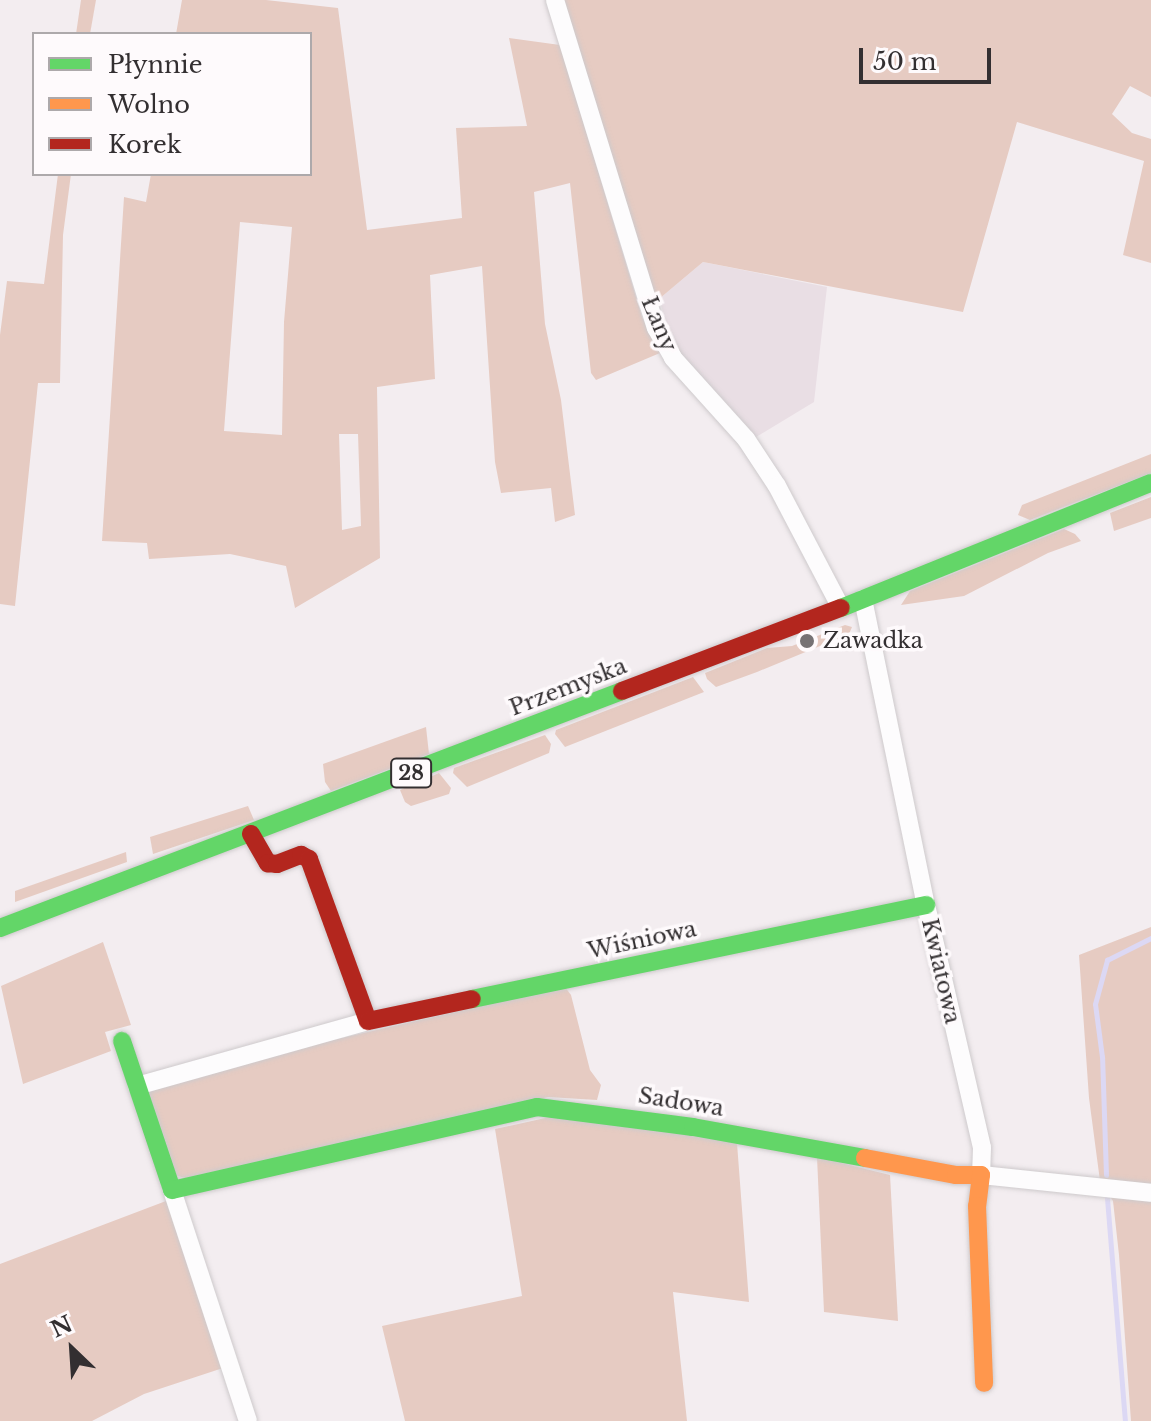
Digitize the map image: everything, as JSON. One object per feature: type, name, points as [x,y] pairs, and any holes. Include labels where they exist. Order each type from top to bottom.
[{"type":"street","name":"Łany","points":[[555,0],[656,328],[673,358],[746,439],[777,486],[841,608]]},
{"type":"street","name":"Przemyska","points":[[0,928],[841,608],[1151,483]]},
{"type":"street","name":"Kwiatowa","points":[[863,599],[926,905],[982,1148],[981,1175]]},
{"type":"street","points":[[251,834],[268,863],[277,864],[301,855],[309,859],[368,1021]]},
{"type":"street","name":"Wiśniowa","points":[[137,1086],[368,1021],[926,905]]},
{"type":"street","points":[[122,1041],[248,1421]]},
{"type":"street","name":"Sadowa","points":[[172,1190],[537,1107],[693,1127],[956,1175],[981,1175]]},
{"type":"street","points":[[984,1383],[977,1206],[981,1175],[1151,1193]]},
{"type":"shaded area","points":[[81,0],[96,0],[90,32],[76,32]]},
{"type":"shaded area","points":[[182,0],[266,0],[338,8],[367,230],[462,218],[456,128],[527,126],[509,38],[560,45],[642,317],[660,353],[596,380],[591,373],[570,183],[534,192],[545,324],[561,400],[575,515],[555,522],[551,488],[501,493],[495,462],[482,266],[430,275],[435,379],[377,387],[380,558],[295,608],[286,566],[230,554],[149,559],[147,543],[102,541],[124,197],[146,202],[151,176],[312,176],[312,32],[176,32]],"holes":[[[240,222],[292,227],[284,322],[282,435],[224,431]],[[339,434],[358,434],[361,526],[342,530]]]},
{"type":"shaded area","points":[[563,0],[1151,0],[1151,97],[1130,86],[1112,114],[1132,133],[1151,139],[1151,263],[1123,255],[1144,161],[1017,122],[963,312],[703,262],[659,299],[653,296]]},
{"type":"shaded area","points":[[58,176],[71,176],[63,235],[60,383],[38,383],[15,606],[0,604],[0,335],[7,281],[44,284]]},
{"type":"shaded area","points":[[703,262],[827,287],[814,402],[756,437],[676,351],[659,299]]},
{"type":"shaded area","points":[[1151,454],[1151,473],[1030,520],[1018,515],[1022,505]]},
{"type":"shaded area","points":[[1151,497],[1151,518],[1114,531],[1110,513]]},
{"type":"shaded area","points":[[1064,529],[1081,541],[1048,553],[964,596],[901,605],[910,591]]},
{"type":"shaded area","points":[[845,625],[852,627],[849,634],[757,672],[716,687],[707,679],[705,673],[767,648],[792,646]]},
{"type":"shaded area","points":[[693,677],[704,692],[565,747],[555,734],[556,730]]},
{"type":"shaded area","points":[[426,727],[429,754],[331,791],[325,782],[323,764]]},
{"type":"shaded area","points":[[545,735],[551,744],[549,753],[467,787],[453,773],[454,768]]},
{"type":"shaded area","points":[[439,773],[451,788],[449,794],[411,806],[405,802],[400,790]]},
{"type":"shaded area","points":[[248,806],[254,820],[153,854],[150,837]]},
{"type":"shaded area","points":[[126,852],[127,862],[15,902],[15,891]]},
{"type":"shaded area","points":[[1151,927],[1151,1421],[1131,1421],[1113,1201],[1100,1181],[1089,1098],[1079,955]]},
{"type":"shaded area","points":[[103,942],[131,1025],[105,1032],[111,1051],[23,1084],[1,986]]},
{"type":"shaded area","points":[[565,987],[571,995],[590,1070],[601,1085],[597,1100],[548,1097],[185,1178],[174,1175],[147,1088],[250,1059]]},
{"type":"shaded area","points":[[568,1113],[737,1143],[749,1302],[673,1292],[687,1421],[405,1421],[382,1326],[522,1296],[495,1129]]},
{"type":"shaded area","points":[[817,1157],[890,1175],[898,1321],[824,1312]]},
{"type":"shaded area","points":[[166,1201],[223,1368],[144,1394],[92,1421],[0,1421],[0,1264]]},
{"type":"waterway","points":[[1106,1175],[1102,1057],[1095,1004],[1107,960],[1151,938]]},
{"type":"waterway","points":[[1107,1198],[1125,1421]]},
{"type":"traffic: fast","points":[[841,608],[1151,483]]},
{"type":"traffic: fast","points":[[0,928],[622,691]]},
{"type":"traffic: fast","points":[[472,999],[926,905]]},
{"type":"traffic: fast","points":[[122,1041],[172,1190],[537,1107],[693,1127],[865,1158]]},
{"type":"traffic: slow","points":[[865,1158],[956,1175],[981,1175],[977,1206],[984,1383]]},
{"type":"traffic: jam","points":[[622,691],[841,608]]},
{"type":"traffic: jam","points":[[251,834],[268,863],[277,864],[301,855],[309,859],[368,1021],[472,999]]},
{"type":"place","name":"Zawadka","points":[[807,641]]}]
